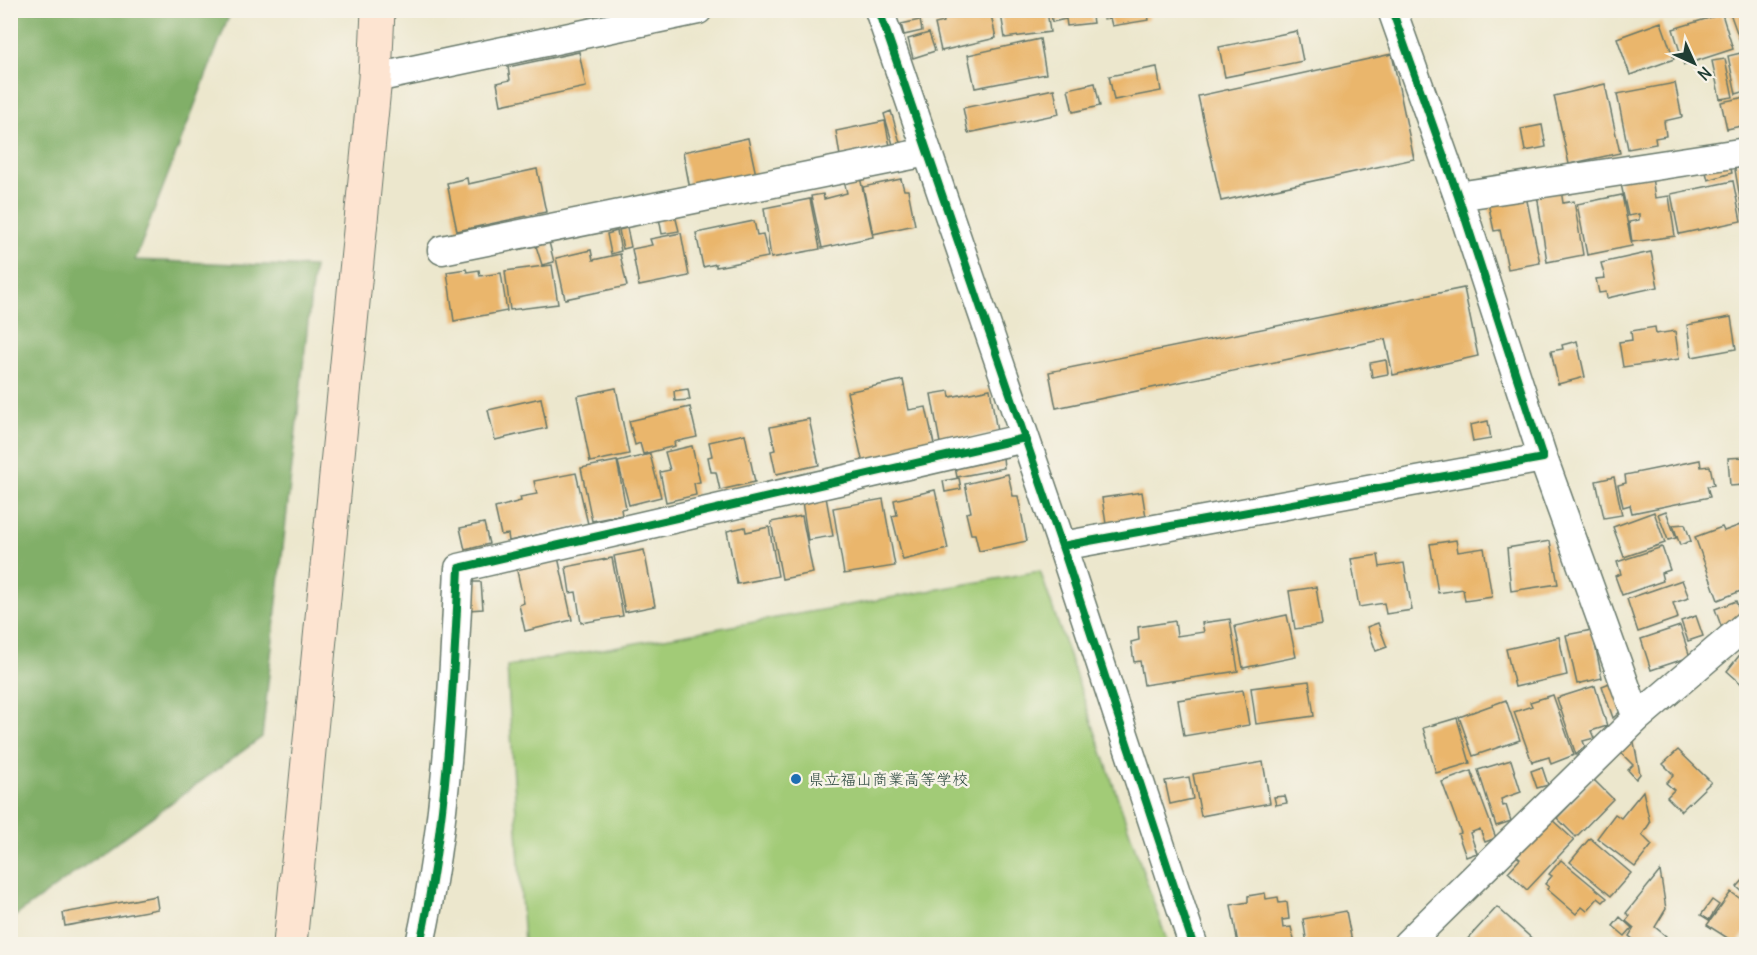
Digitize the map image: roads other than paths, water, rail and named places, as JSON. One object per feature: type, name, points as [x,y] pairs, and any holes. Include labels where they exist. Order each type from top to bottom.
[{"type":"street","points":[[290,945],[375,78],[378,10]]},
{"type":"street","points":[[375,78],[698,10]]},
{"type":"street","points":[[879,10],[1062,546],[1193,945]]},
{"type":"street","points":[[1392,10],[1458,196],[1543,458],[1637,718]]},
{"type":"street","points":[[442,250],[927,152]]},
{"type":"street","points":[[1458,196],[1746,152]]},
{"type":"street","points":[[420,945],[433,885],[452,695],[459,568],[1025,438]]},
{"type":"street","points":[[1062,546],[1543,458]]},
{"type":"street","points":[[1407,945],[1637,718],[1746,625]]},
{"type":"place","name":"県立福山商業高等学校","points":[[796,779]]}]
